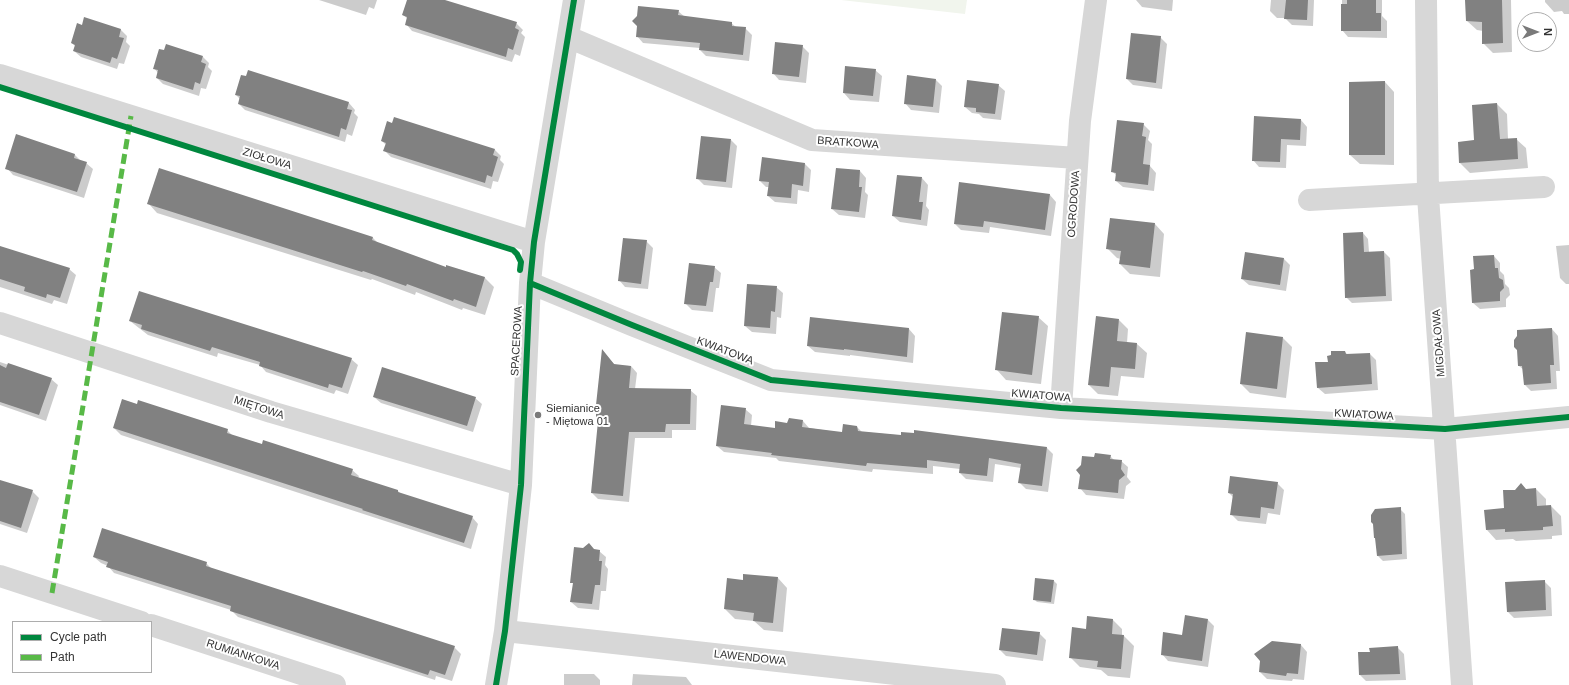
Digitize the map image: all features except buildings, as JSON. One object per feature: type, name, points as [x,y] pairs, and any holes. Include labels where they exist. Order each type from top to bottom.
[{"type":"street","name":"OGRODOWA","points":[[1061,408],[1080,121],[1096,0]]},
{"type":"street","name":"MIGDAŁOWA","points":[[1426,0],[1428,194],[1462,685]]},
{"type":"street","name":"SPACEROWA","points":[[496,685],[505,631],[521,485],[530,283],[534,242],[568,37],[568,2]]},
{"type":"street","name":"BRATKOWA","points":[[568,37],[812,140],[1077,158]]},
{"type":"street","name":"ZIOŁOWA","points":[[0,75],[534,242]]},
{"type":"street","points":[[1309,200],[1544,187]]},
{"type":"street","name":"KWIATOWA","points":[[530,283],[771,380],[1061,408],[1445,429],[1569,417]]},
{"type":"street","name":"MIĘTOWA","points":[[0,323],[271,412],[521,485]]},
{"type":"street","points":[[0,576],[138,621]]},
{"type":"street","name":"RUMIANKOWA","points":[[152,625],[335,685]]},
{"type":"street","name":"LAWENDOWA","points":[[505,631],[995,685]]},
{"type":"shaded area","points":[[841,0],[967,0],[965,14]]},
{"type":"marked path","points":[[52,593],[131,116]]},
{"type":"cycle path","points":[[496,685],[505,631],[521,485],[530,283],[534,242],[574,0]]},
{"type":"cycle path","points":[[0,87],[513,250],[521,262],[520,270]]},
{"type":"cycle path","points":[[530,283],[771,380],[1061,408],[1445,429],[1569,417]]},
{"type":"place","name":"Siemianice - Miętowa 01","points":[[538,415]]}]
